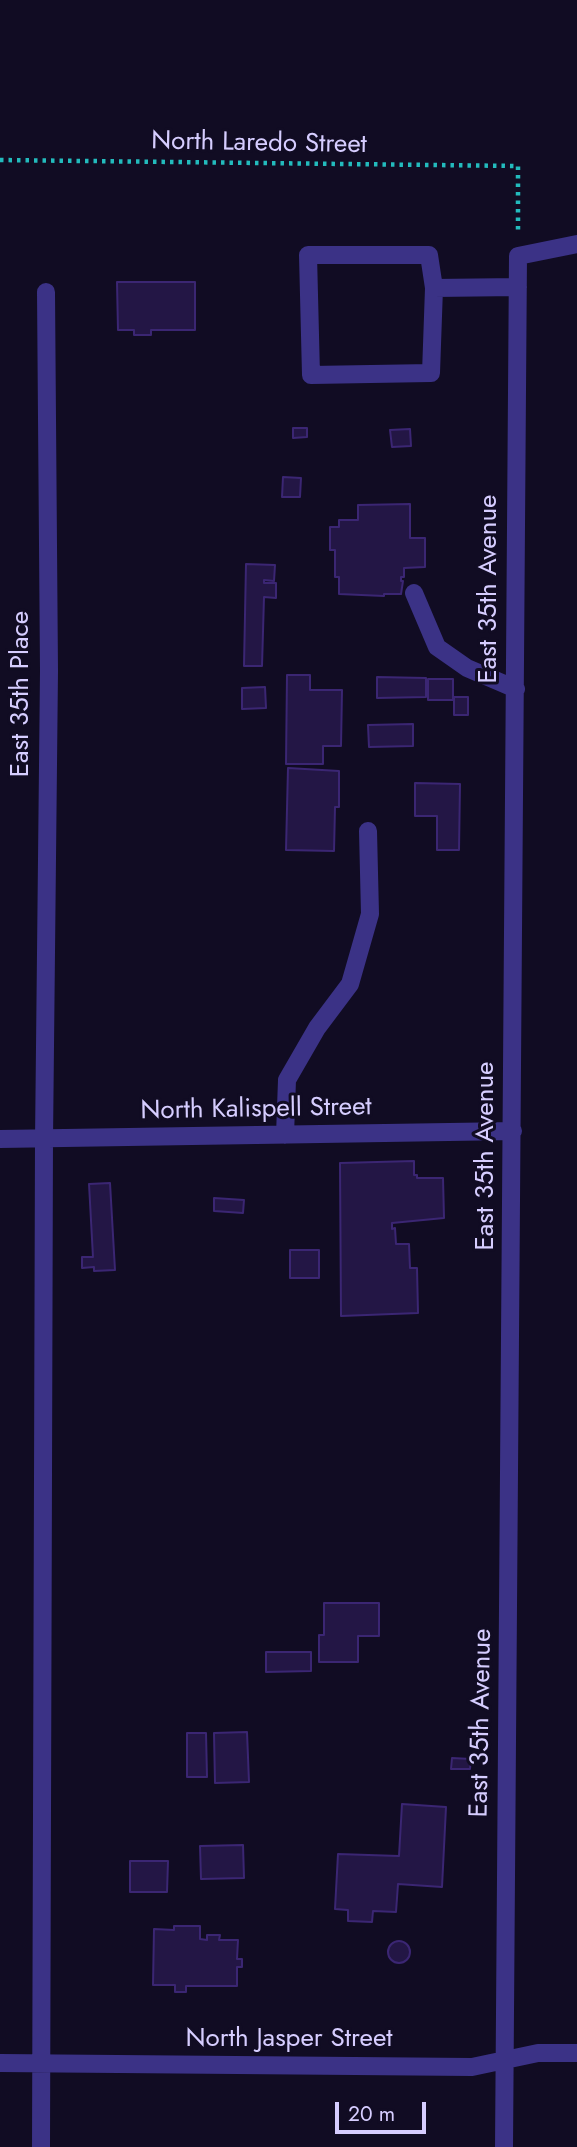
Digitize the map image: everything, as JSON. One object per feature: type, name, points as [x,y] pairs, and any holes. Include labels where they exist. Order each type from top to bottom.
[{"type":"street","points":[[518,256],[577,244]]},
{"type":"street","points":[[308,256],[429,256],[434,288],[431,373],[311,375],[308,256]]},
{"type":"street","name":"East 35th Avenue","points":[[505,2147],[518,256]]},
{"type":"street","points":[[434,288],[518,287]]},
{"type":"street","name":"East 35th Place","points":[[41,2147],[44,1140],[49,671],[46,292]]},
{"type":"street","points":[[414,593],[437,647],[467,668],[516,689]]},
{"type":"street","points":[[285,1135],[287,1080],[317,1028],[350,984],[370,914],[368,831]]},
{"type":"street","name":"North Kalispell Street","points":[[0,1139],[513,1131]]},
{"type":"street","name":"North Jasper Street","points":[[0,2063],[472,2067],[538,2053],[577,2053]]},
{"type":"path","name":"North Laredo Street","points":[[0,160],[518,166],[518,256]]},
{"type":"building","points":[[117,282],[195,282],[195,330],[151,330],[151,335],[134,335],[134,330],[118,330]]},
{"type":"building","points":[[293,428],[307,428],[307,437],[293,438]]},
{"type":"building","points":[[410,429],[411,446],[392,447],[390,430]]},
{"type":"building","points":[[283,477],[301,478],[300,497],[282,497]]},
{"type":"building","points":[[410,504],[410,538],[425,538],[425,567],[404,568],[401,594],[339,594],[339,577],[335,577],[335,550],[330,550],[330,527],[339,527],[339,520],[358,520],[358,505]]},
{"type":"building","points":[[246,564],[275,565],[274,581],[264,580],[264,583],[276,583],[276,598],[264,597],[262,666],[244,666]]},
{"type":"building","points":[[287,675],[310,675],[310,690],[342,690],[341,746],[323,746],[323,764],[286,764]]},
{"type":"building","points":[[377,677],[426,678],[426,697],[377,698]]},
{"type":"building","points":[[428,679],[453,679],[453,700],[428,700]]},
{"type":"building","points":[[265,687],[266,708],[242,709],[242,688]]},
{"type":"building","points":[[454,697],[468,697],[468,715],[454,715]]},
{"type":"building","points":[[413,724],[413,746],[369,747],[368,725]]},
{"type":"building","points":[[288,768],[339,771],[339,807],[335,807],[334,851],[286,850]]},
{"type":"building","points":[[415,783],[460,784],[459,850],[437,850],[437,816],[415,816]]},
{"type":"building","points":[[414,1161],[414,1175],[417,1175],[417,1178],[443,1178],[444,1218],[392,1223],[396,1244],[409,1244],[410,1268],[417,1268],[418,1313],[341,1316],[340,1163]]},
{"type":"building","points":[[110,1183],[115,1270],[94,1271],[94,1267],[82,1268],[82,1257],[93,1257],[89,1184]]},
{"type":"building","points":[[214,1198],[244,1200],[243,1213],[214,1211]]},
{"type":"building","points":[[290,1250],[319,1250],[319,1278],[290,1278]]},
{"type":"building","points":[[324,1603],[379,1603],[379,1636],[358,1636],[358,1662],[319,1662],[319,1635],[324,1635]]},
{"type":"building","points":[[266,1652],[311,1652],[311,1671],[266,1672]]},
{"type":"building","points":[[247,1732],[249,1782],[215,1783],[214,1733]]},
{"type":"building","points":[[187,1733],[206,1733],[207,1777],[187,1777]]},
{"type":"building","points":[[452,1758],[471,1759],[470,1769],[451,1769]]},
{"type":"building","points":[[402,1804],[446,1807],[442,1887],[398,1884],[396,1912],[373,1911],[372,1922],[348,1921],[348,1910],[335,1909],[338,1854],[399,1856]]},
{"type":"building","points":[[243,1845],[244,1878],[201,1879],[200,1846]]},
{"type":"building","points":[[130,1861],[168,1861],[167,1892],[130,1892]]},
{"type":"building","points":[[174,1926],[200,1926],[200,1939],[207,1940],[207,1935],[220,1935],[219,1940],[238,1940],[237,1959],[242,1959],[242,1967],[237,1967],[237,1986],[186,1986],[186,1992],[175,1992],[175,1985],[153,1985],[154,1929],[174,1930]]},
{"type":"building","points":[[399,1941],[407,1944],[410,1952],[407,1960],[399,1963],[391,1960],[388,1952],[391,1944]]}]
